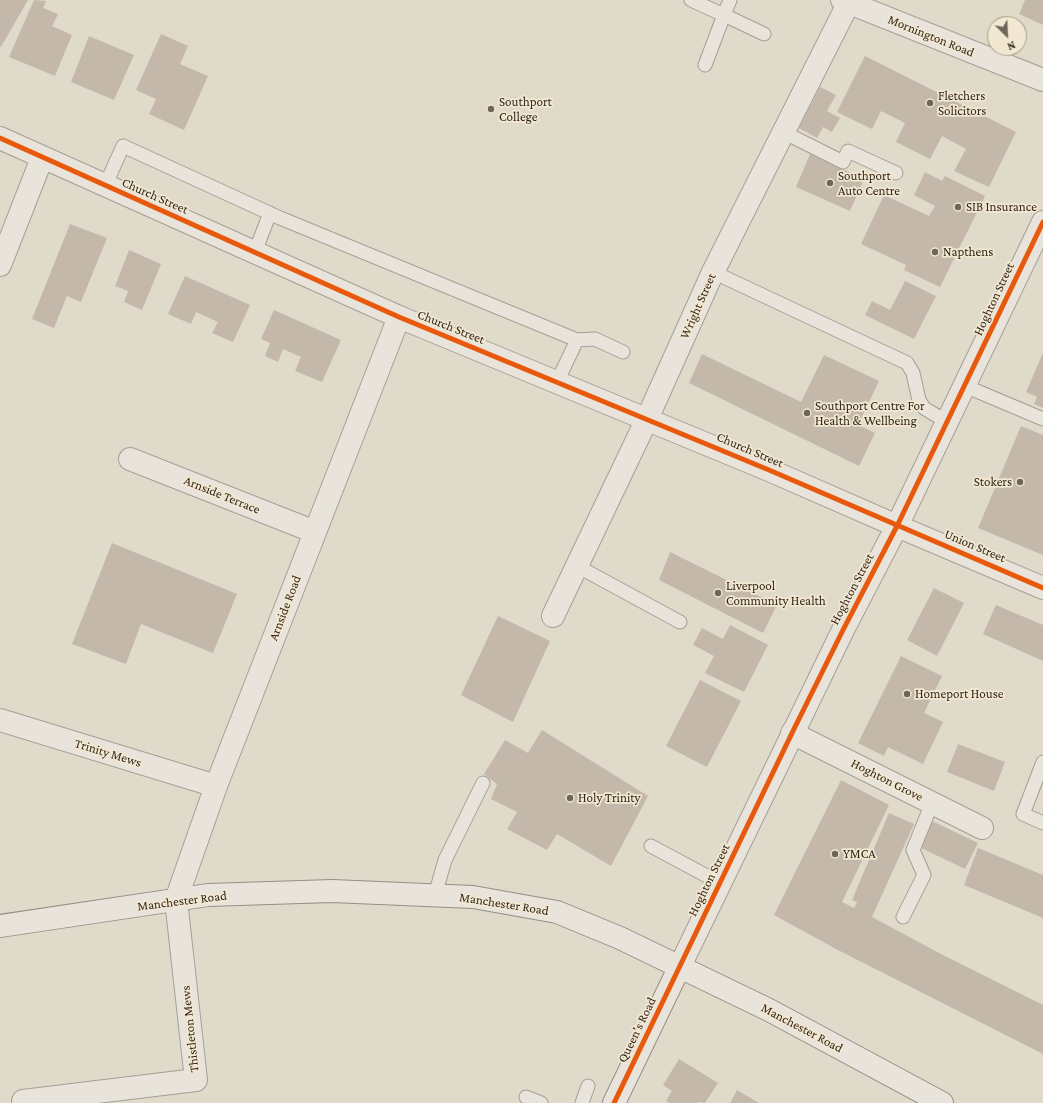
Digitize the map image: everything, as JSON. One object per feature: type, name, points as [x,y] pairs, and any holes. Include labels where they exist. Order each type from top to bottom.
[{"type":"street","name":"Mornington Road","points":[[847,1],[1043,80]]},
{"type":"street","name":"Wright Street","points":[[553,616],[647,419],[713,272],[847,1]]},
{"type":"street","name":"Church Street","points":[[0,138],[399,317],[769,470],[897,526]]},
{"type":"street","points":[[0,265],[42,158]]},
{"type":"street","name":"Hoghton Street","points":[[680,966],[792,733],[897,526],[1043,222]]},
{"type":"street","name":"Arnside Road","points":[[176,900],[216,786],[399,317]]},
{"type":"street","name":"Arnside Terrace","points":[[130,459],[315,532]]},
{"type":"street","name":"Union Street","points":[[897,526],[1043,588]]},
{"type":"street","name":"Trinity Mews","points":[[0,720],[216,786]]},
{"type":"street","name":"Hoghton Grove","points":[[792,733],[982,828]]},
{"type":"street","name":"Manchester Road","points":[[0,926],[208,896],[332,891],[473,897],[557,912],[620,938],[769,1010],[942,1103]]},
{"type":"street","name":"Thistleton Mews","points":[[23,1101],[196,1080],[176,900]]},
{"type":"street","name":"Queen's Road","points":[[614,1103],[680,966]]},
{"type":"lane","points":[[691,0],[764,34]]},
{"type":"lane","points":[[705,65],[730,0]]},
{"type":"lane","points":[[783,132],[843,162],[848,151],[896,173]]},
{"type":"lane","points":[[105,186],[123,146],[270,213],[577,340],[595,339],[623,352]]},
{"type":"lane","points":[[255,252],[270,213]]},
{"type":"lane","points":[[713,272],[908,363],[913,373],[919,400],[924,408],[947,422]]},
{"type":"lane","points":[[558,382],[577,340]]},
{"type":"lane","points":[[965,386],[1043,419]]},
{"type":"lane","points":[[577,566],[680,622]]},
{"type":"lane","points":[[1043,762],[1023,814],[1043,823]]},
{"type":"lane","points":[[435,895],[445,860],[483,783]]},
{"type":"lane","points":[[903,917],[924,875],[913,850],[932,803]]},
{"type":"lane","points":[[651,846],[720,883]]},
{"type":"lane","points":[[582,1103],[588,1086]]},
{"type":"lane","points":[[526,1097],[541,1103]]},
{"type":"building","points":[[0,0],[28,0],[1,47],[0,46]]},
{"type":"building","points":[[34,0],[46,1],[43,8],[58,14],[52,26],[72,35],[55,76],[9,57]]},
{"type":"building","points":[[1025,0],[1043,0],[1043,25],[1027,18],[1027,16],[1019,14]]},
{"type":"building","points":[[161,34],[188,46],[180,64],[208,76],[184,130],[149,114],[156,99],[136,90]]},
{"type":"building","points":[[89,36],[134,55],[114,100],[71,82]]},
{"type":"building","points":[[865,56],[1016,132],[989,187],[954,171],[966,149],[942,136],[930,159],[896,142],[905,123],[881,111],[872,129],[837,112]]},
{"type":"building","points":[[820,87],[836,95],[827,111],[840,118],[832,132],[823,127],[817,138],[799,128]]},
{"type":"building","name":"Southport Auto Centre","points":[[810,154],[864,179],[850,211],[796,187]]},
{"type":"building","points":[[925,172],[942,181],[945,176],[985,196],[940,287],[904,270],[906,265],[861,244],[884,195],[929,216],[935,206],[914,195]]},
{"type":"building","points":[[70,224],[107,238],[81,302],[67,296],[54,328],[32,319]]},
{"type":"building","points":[[129,250],[161,264],[142,310],[124,302],[128,291],[115,286]]},
{"type":"building","points":[[185,276],[250,305],[233,342],[212,333],[218,322],[196,312],[191,324],[168,314]]},
{"type":"building","points":[[905,281],[936,296],[914,339],[865,315],[872,301],[890,310]]},
{"type":"building","points":[[274,310],[341,340],[322,382],[295,371],[301,357],[283,349],[278,362],[265,356],[270,343],[261,339]]},
{"type":"building","points":[[1043,353],[1043,408],[1034,404],[1037,397],[1026,392]]},
{"type":"building","name":"Southport Centre For Health & Wellbeing","points":[[702,354],[801,402],[824,355],[879,381],[858,425],[875,433],[859,466],[689,383]]},
{"type":"building","name":"Stokers","points":[[1021,426],[1043,435],[1043,555],[978,528]]},
{"type":"building","points":[[112,543],[237,594],[213,653],[141,624],[126,664],[72,644]]},
{"type":"building","name":"Liverpool Community Health","points":[[670,552],[777,605],[763,633],[659,580]]},
{"type":"building","points":[[934,588],[964,603],[937,656],[907,640]]},
{"type":"building","points":[[996,605],[1043,625],[1043,661],[983,634]]},
{"type":"building","points":[[498,616],[550,641],[513,722],[461,695]]},
{"type":"building","points":[[730,625],[768,645],[744,692],[705,673],[714,656],[693,645],[702,628],[723,639]]},
{"type":"building","name":"Homeport House","points":[[901,656],[942,676],[924,713],[943,722],[923,764],[888,747],[884,756],[858,743]]},
{"type":"building","points":[[700,680],[741,701],[707,767],[666,746]]},
{"type":"building","name":"Holy Trinity","points":[[542,730],[648,796],[611,866],[557,834],[547,850],[507,829],[517,812],[491,799],[497,784],[484,774],[505,740],[528,753]]},
{"type":"building","points":[[958,744],[1005,762],[994,791],[947,772]]},
{"type":"building","points":[[841,780],[889,805],[842,902],[854,908],[857,902],[852,900],[889,813],[914,824],[872,917],[941,954],[1043,1005],[1043,1054],[836,949],[774,915]]},
{"type":"building","points":[[932,821],[978,843],[965,869],[919,847]]},
{"type":"building","points":[[978,848],[1043,875],[1043,918],[964,885]]},
{"type":"building","points":[[679,1059],[718,1083],[705,1103],[670,1103],[666,1101],[672,1091],[663,1085]]},
{"type":"building","points":[[737,1090],[759,1103],[730,1103]]},
{"type":"cycle path","points":[[0,138],[399,317],[769,470],[1043,588]]},
{"type":"cycle path","points":[[614,1103],[792,733],[897,526],[1043,222]]},
{"type":"place","name":"Fletchers Solicitors","points":[[930,103]]},
{"type":"place","name":"Southport College","points":[[491,109]]},
{"type":"place","name":"Southport Auto Centre","points":[[830,183]]},
{"type":"place","name":"SIB Insurance","points":[[958,207]]},
{"type":"place","name":"Napthens","points":[[935,252]]},
{"type":"place","name":"Southport Centre For Health & Wellbeing","points":[[807,413]]},
{"type":"place","name":"Stokers","points":[[1020,482]]},
{"type":"place","name":"Liverpool Community Health","points":[[718,593]]},
{"type":"place","name":"Homeport House","points":[[907,694]]},
{"type":"place","name":"Holy Trinity","points":[[570,798]]},
{"type":"place","name":"YMCA","points":[[835,854]]}]
